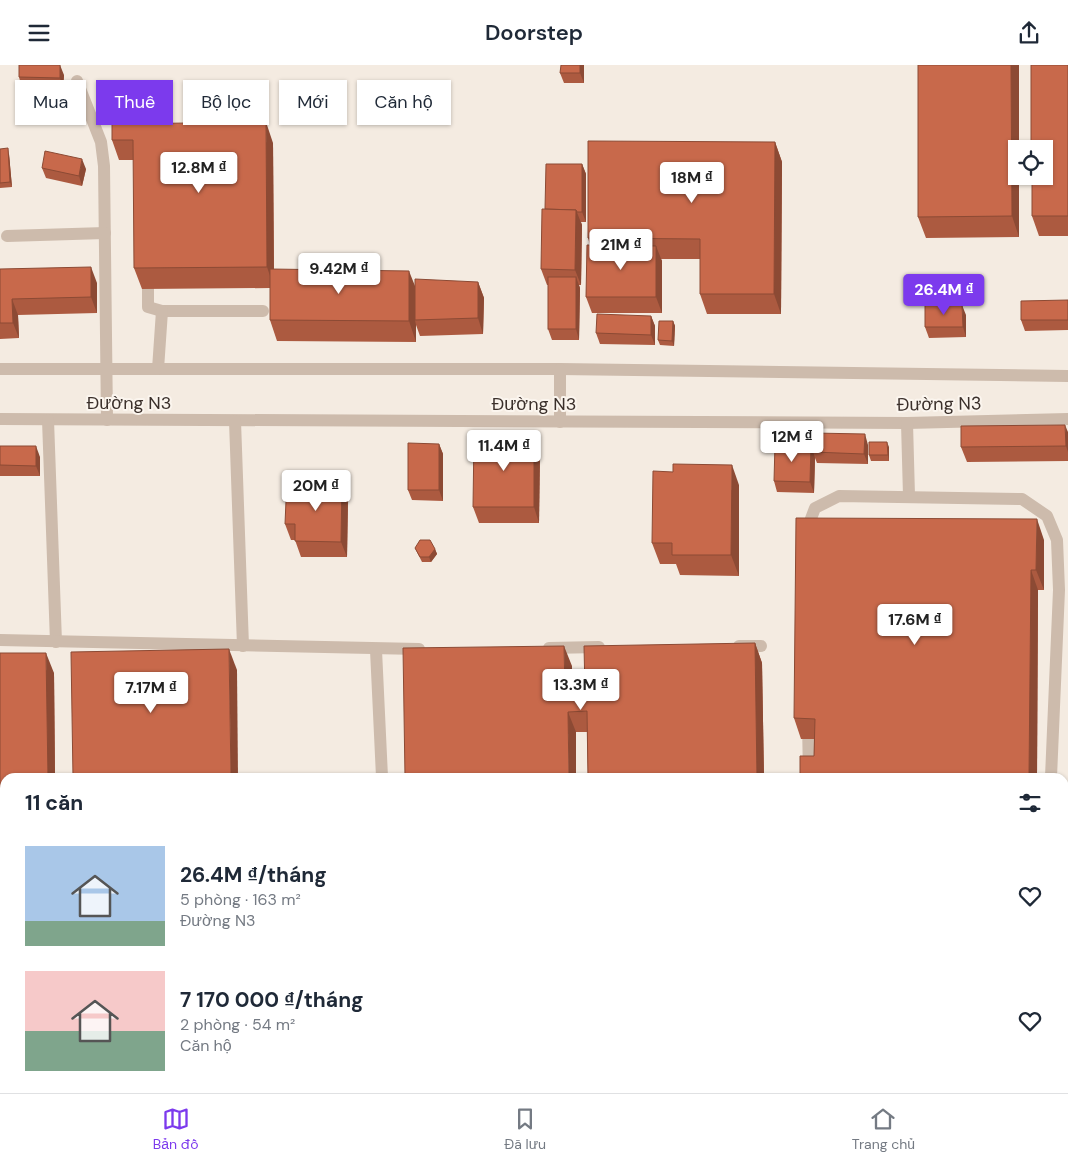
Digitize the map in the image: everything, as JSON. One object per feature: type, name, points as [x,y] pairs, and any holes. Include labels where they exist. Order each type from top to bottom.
[{"type":"street","points":[[86,103],[102,142],[104,166],[107,420]]},
{"type":"street","points":[[7,236],[105,233]]},
{"type":"street","points":[[148,261],[148,307],[162,311],[263,311]]},
{"type":"street","points":[[158,369],[162,311]]},
{"type":"street","name":"Đường N3","points":[[0,369],[560,369],[1068,375]]},
{"type":"street","points":[[560,369],[560,422]]},
{"type":"street","name":"Đường N3","points":[[0,419],[907,423],[1068,419]]},
{"type":"street","points":[[48,420],[56,642]]},
{"type":"street","points":[[236,421],[243,646]]},
{"type":"street","points":[[907,423],[909,496]]},
{"type":"street","points":[[806,548],[806,528],[815,507],[839,496],[1022,499],[1047,516],[1057,540],[1059,589],[1051,773]]},
{"type":"street","points":[[0,640],[376,650],[435,649]]},
{"type":"street","points":[[722,646],[762,646]]},
{"type":"street","points":[[534,648],[613,647]]},
{"type":"street","points":[[376,650],[382,773]]},
{"type":"street","points":[[808,705],[809,773]]},
{"type":"building","points":[[19,65],[60,65],[60,78],[19,77]]},
{"type":"building","points":[[561,65],[580,65],[580,73],[560,73]]},
{"type":"building","points":[[918,65],[1011,65],[1011,140],[1008,140],[1008,185],[1012,185],[1012,216],[918,217]]},
{"type":"building","points":[[1031,65],[1068,65],[1068,216],[1032,216],[1032,185],[1053,185],[1053,140],[1031,140]]},
{"type":"building","points":[[173,123],[183,123],[183,125],[266,125],[267,267],[134,268],[133,140],[112,140],[112,125],[173,125]]},
{"type":"building","points":[[588,141],[775,142],[774,294],[700,294],[700,239],[588,238]]},
{"type":"building","points":[[8,148],[10,182],[0,183],[0,149]]},
{"type":"building","points":[[45,151],[82,159],[79,176],[42,168]]},
{"type":"building","points":[[546,164],[582,164],[582,212],[577,212],[576,210],[545,209]]},
{"type":"building","points":[[542,209],[576,210],[575,270],[541,269]]},
{"type":"building","points":[[587,245],[656,246],[656,297],[586,297]]},
{"type":"building","points":[[91,267],[91,297],[12,299],[13,323],[0,323],[0,269]]},
{"type":"building","points":[[270,269],[409,271],[409,321],[270,320]]},
{"type":"building","points":[[548,277],[576,277],[576,329],[548,329]]},
{"type":"building","points":[[415,279],[478,282],[478,318],[415,320]]},
{"type":"building","points":[[1068,300],[1068,320],[1021,320],[1021,301]]},
{"type":"building","points":[[925,305],[962,305],[963,327],[925,327]]},
{"type":"building","points":[[597,314],[651,316],[651,335],[596,333]]},
{"type":"building","points":[[659,321],[673,321],[672,341],[658,340]]},
{"type":"building","points":[[1065,425],[1066,446],[961,447],[961,426]]},
{"type":"building","points":[[813,433],[865,434],[864,454],[813,452]]},
{"type":"building","points":[[474,437],[534,437],[534,507],[473,507]]},
{"type":"building","points":[[869,442],[887,442],[888,455],[869,455]]},
{"type":"building","points":[[408,443],[439,444],[439,490],[408,490]]},
{"type":"building","points":[[775,444],[811,445],[810,482],[774,481]]},
{"type":"building","points":[[0,446],[36,446],[36,466],[0,465]]},
{"type":"building","points":[[673,464],[732,465],[731,555],[672,555],[672,543],[652,543],[653,471],[673,472]]},
{"type":"building","points":[[296,483],[342,484],[341,542],[295,541],[295,524],[285,524],[286,501],[295,501]]},
{"type":"building","points":[[796,518],[1037,519],[1036,570],[1031,570],[1029,773],[800,773],[800,756],[814,756],[815,719],[794,718]]},
{"type":"building","points":[[420,540],[430,540],[435,549],[429,557],[420,557],[415,548]]},
{"type":"building","points":[[755,643],[757,773],[588,773],[587,711],[568,712],[569,773],[405,773],[403,648],[564,646],[565,691],[585,691],[584,646]]},
{"type":"building","points":[[229,649],[231,773],[73,773],[71,652]]},
{"type":"building","points":[[0,653],[46,653],[48,773],[0,773]]}]
